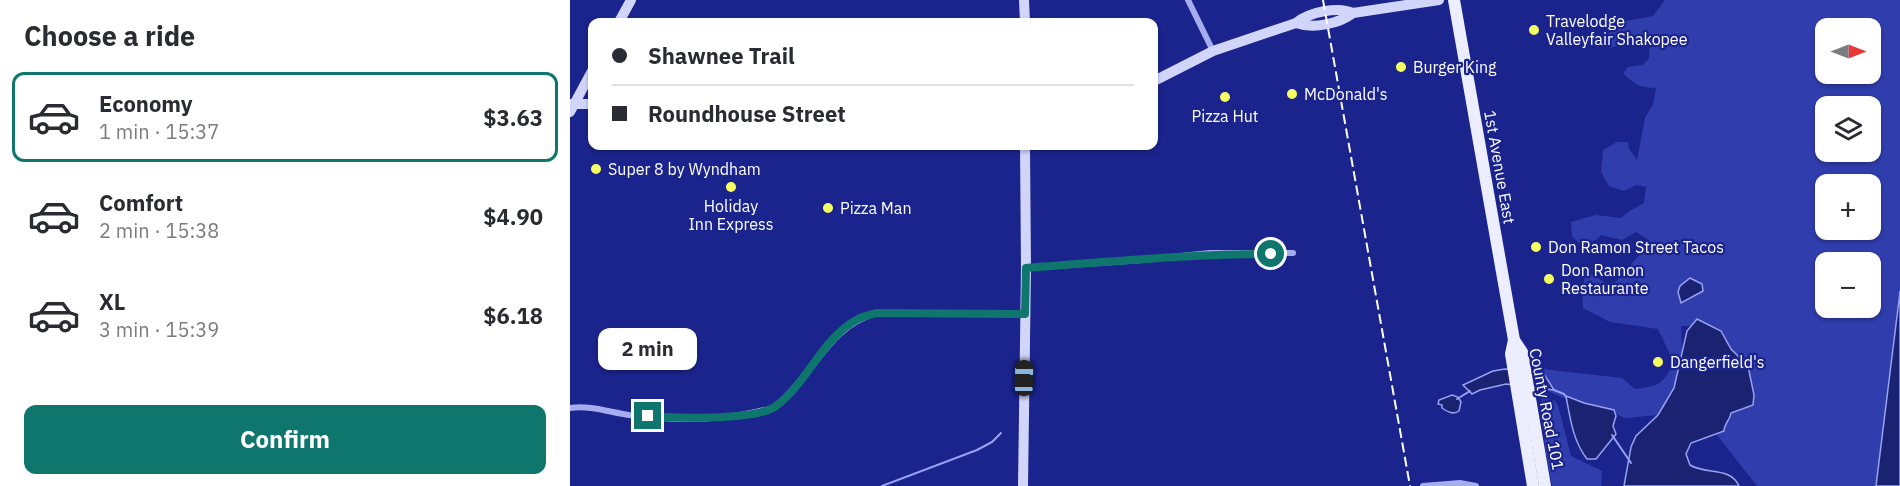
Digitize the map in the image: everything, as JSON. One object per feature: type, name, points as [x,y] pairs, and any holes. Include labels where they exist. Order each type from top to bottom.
[{"type":"main road","name":"1st Avenue East","points":[[1454,0],[1514,340],[1511,354],[1518,363],[1528,415]]},
{"type":"main road","points":[[1528,415],[1533,486]]},
{"type":"main road","name":"County Road 101","points":[[1528,415],[1545,486]]},
{"type":"street","points":[[621,18],[631,0]]},
{"type":"street","points":[[1024,0],[1024,18]]},
{"type":"street","points":[[1188,0],[1213,51]]},
{"type":"street","points":[[1158,79],[1213,51],[1296,22],[1304,16],[1344,9],[1353,13],[1439,0]]},
{"type":"street","points":[[572,107],[588,78]]},
{"type":"street","points":[[572,107],[588,105]]},
{"type":"street","points":[[1023,486],[1025,150]]},
{"type":"street","points":[[1026,268],[1210,254],[1293,254]]},
{"type":"street","points":[[570,408],[594,408],[628,415],[669,418],[735,417],[774,407],[799,383],[840,332],[859,319],[876,313],[1025,314]]},
{"type":"street","points":[[1423,486],[1460,483],[1476,486]]},
{"type":"shaded area","points":[[1665,0],[1900,0],[1900,291],[1876,486],[1757,486],[1716,434],[1711,326],[1681,326],[1682,351],[1677,382],[1658,415],[1625,418],[1600,407],[1561,397],[1542,388],[1542,369],[1622,378],[1635,389],[1650,387],[1663,380],[1674,363],[1658,329],[1610,322],[1583,308],[1582,292],[1586,270],[1611,287],[1643,251],[1648,240],[1636,232],[1622,240],[1601,235],[1596,240],[1580,244],[1572,236],[1571,222],[1596,215],[1621,218],[1644,203],[1646,187],[1636,185],[1624,191],[1609,186],[1601,172],[1603,150],[1617,142],[1628,142],[1629,149],[1637,160],[1645,118],[1653,104],[1656,88],[1638,85],[1623,73],[1628,67],[1643,65],[1649,58],[1650,45],[1642,39],[1610,48],[1603,37],[1626,21],[1653,16]]},
{"type":"shaded area","points":[[1690,278],[1702,284],[1703,291],[1681,303],[1678,292],[1680,286]]},
{"type":"shaded area","points":[[1900,291],[1900,486],[1876,486],[1899,300]]},
{"type":"shaded area","points":[[1697,319],[1721,331],[1731,349],[1748,366],[1754,395],[1753,405],[1731,413],[1724,431],[1691,443],[1686,454],[1690,465],[1724,473],[1735,480],[1739,486],[1624,486],[1631,447],[1636,436],[1658,415],[1674,388],[1687,331]]},
{"type":"shaded area","points":[[1505,369],[1540,372],[1544,374],[1554,390],[1506,384],[1472,394],[1463,385],[1493,371]]},
{"type":"shaded area","points":[[1452,395],[1458,397],[1461,402],[1459,411],[1455,413],[1446,411],[1442,405],[1438,404],[1439,400]]},
{"type":"shaded area","points":[[1566,396],[1614,410],[1616,416],[1613,426],[1616,434],[1596,459],[1587,459],[1578,445]]},
{"type":"shaded area","points":[[1541,398],[1554,400],[1558,405],[1571,456],[1602,471],[1601,486],[1552,486],[1545,448]]},
{"type":"waterway","points":[[1554,390],[1566,397]]},
{"type":"waterway","points":[[1457,399],[1470,391]]},
{"type":"waterway","points":[[882,486],[977,450],[992,442],[1001,433]]},
{"type":"waterway","points":[[1612,435],[1631,463]]},
{"type":"railway","points":[[1323,0],[1410,486]]},
{"type":"place","name":"Travelodge Valleyfair Shakopee","points":[[1534,30]]},
{"type":"place","name":"Burger King","points":[[1401,67]]},
{"type":"place","name":"McDonald's","points":[[1292,94]]},
{"type":"place","name":"Pizza Hut","points":[[1225,97]]},
{"type":"place","name":"Super 8 by Wyndham","points":[[596,169]]},
{"type":"place","name":"Holiday Inn Express","points":[[731,187]]},
{"type":"place","name":"Pizza Man","points":[[828,208]]},
{"type":"place","name":"Don Ramon Street Tacos","points":[[1536,247]]},
{"type":"place","name":"Don Ramon Restaurante","points":[[1549,279]]},
{"type":"place","name":"Dangerfield's","points":[[1658,362]]},
{"type":"route","points":[[648,416],[735,417],[774,407],[799,383],[840,332],[859,319],[876,313],[1025,314],[1026,268],[1210,254],[1271,254]]}]
